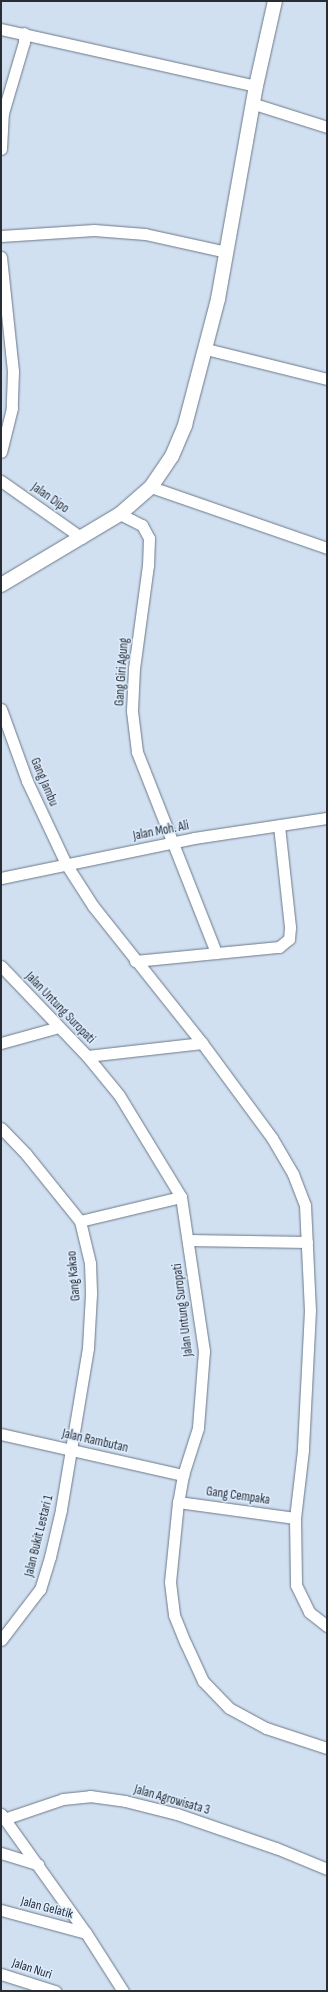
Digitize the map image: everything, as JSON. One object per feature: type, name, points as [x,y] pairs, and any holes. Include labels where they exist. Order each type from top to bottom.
[{"type":"street","points":[[1,585],[120,514],[151,487],[172,456],[185,425],[206,349],[226,252],[254,104],[256,86],[275,1]]},
{"type":"street","points":[[1,29],[256,86]]},
{"type":"street","points":[[1,149],[3,113],[24,42],[24,34]]},
{"type":"street","points":[[254,104],[327,127]]},
{"type":"street","points":[[1,236],[94,230],[145,234],[226,252]]},
{"type":"street","points":[[1,257],[13,371],[12,408],[1,452]]},
{"type":"street","points":[[206,349],[327,380]]},
{"type":"street","name":"Jalan Dipo","points":[[1,481],[82,538]]},
{"type":"street","points":[[151,487],[327,548]]},
{"type":"street","name":"Gang Giri Agung","points":[[120,514],[142,525],[149,538],[148,565],[134,668],[132,711],[137,752],[216,953]]},
{"type":"street","name":"Gang Jambu","points":[[1,709],[27,781],[66,864],[135,961],[202,1043],[272,1138],[293,1174],[305,1205],[310,1318],[303,1450],[295,1518],[296,1584],[309,1612],[327,1626]]},
{"type":"street","name":"Jalan Moh. Ali","points":[[1,878],[172,842],[327,818]]},
{"type":"street","points":[[135,961],[279,946],[289,940],[290,927],[279,826]]},
{"type":"street","name":"Jalan Untung Suropati","points":[[1,966],[87,1056],[119,1095],[181,1197],[204,1351],[198,1428],[183,1475],[178,1502],[170,1582],[174,1615],[203,1681],[229,1708],[244,1718],[327,1748]]},
{"type":"street","points":[[1,1044],[59,1027]]},
{"type":"street","points":[[87,1056],[202,1043]]},
{"type":"street","name":"Gang Kakao","points":[[1,1128],[31,1160],[80,1221],[90,1263],[91,1294],[88,1348],[72,1450]]},
{"type":"street","points":[[80,1221],[181,1197]]},
{"type":"street","points":[[188,1240],[307,1242]]},
{"type":"street","name":"Jalan Rambutan","points":[[1,1434],[183,1475]]},
{"type":"street","name":"Jalan Bukit Lestari 1","points":[[1,1640],[40,1589],[53,1544],[72,1450]]},
{"type":"street","name":"Gang Cempaka","points":[[178,1502],[295,1518]]},
{"type":"street","name":"Jalan Agrowisata 3","points":[[3,1816],[64,1799],[90,1796],[125,1801],[177,1814],[276,1848],[327,1869]]},
{"type":"street","points":[[3,1816],[86,1933],[123,1991]]},
{"type":"street","points":[[1,1853],[38,1864]]},
{"type":"street","name":"Jalan Gelatik","points":[[1,1910],[86,1933]]},
{"type":"street","name":"Jalan Nuri","points":[[1,1974],[55,1991]]}]
